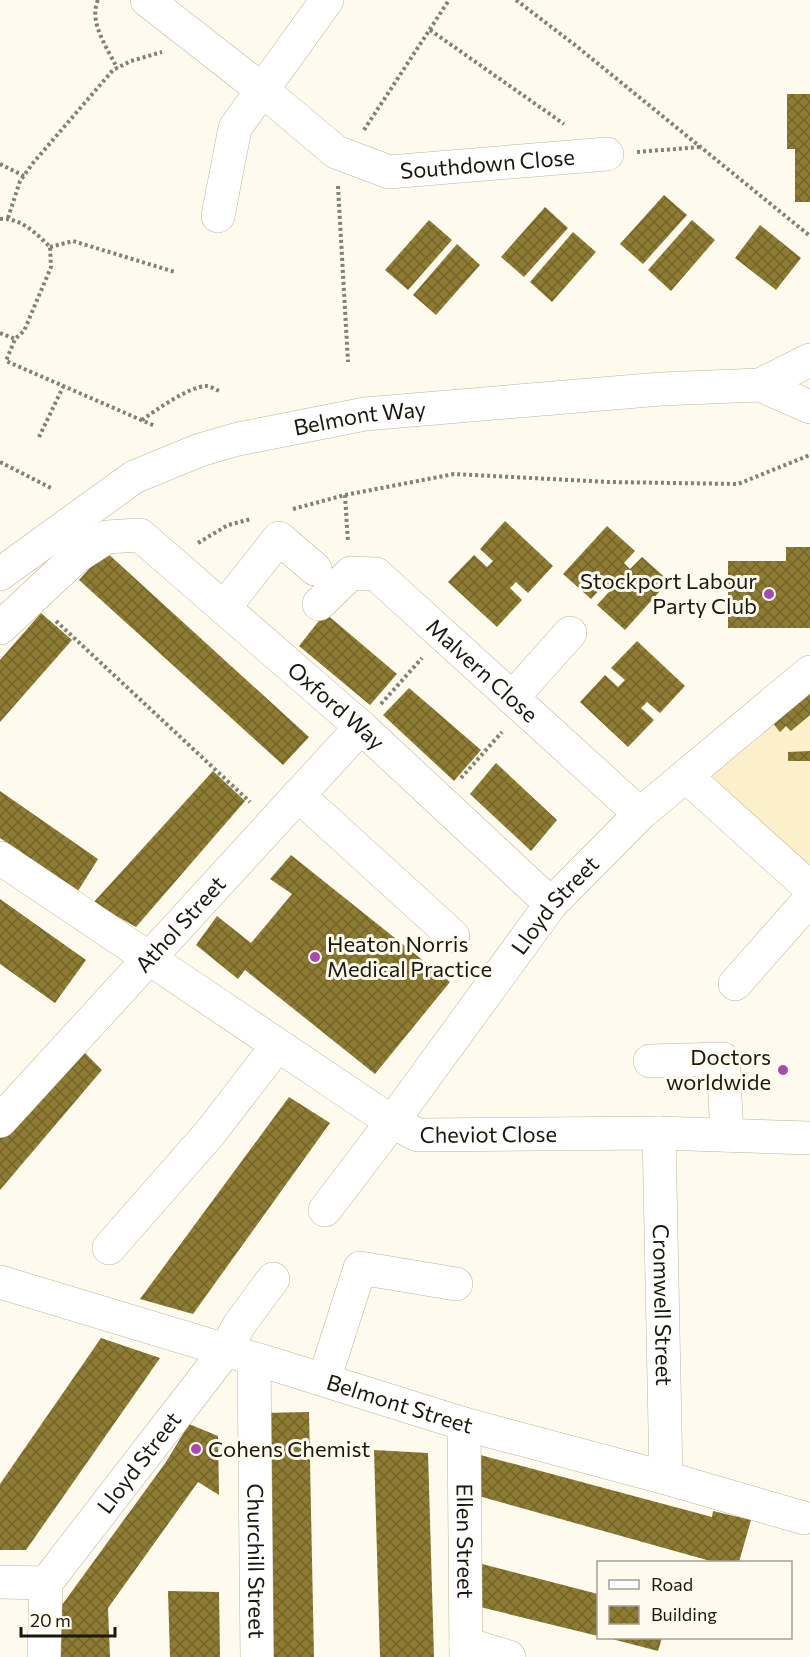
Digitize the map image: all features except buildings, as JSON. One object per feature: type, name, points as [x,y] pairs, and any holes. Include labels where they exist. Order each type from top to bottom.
[{"type":"street","name":"Southdown Close","points":[[147,0],[341,154],[388,172],[608,154]]},
{"type":"street","points":[[218,216],[235,128],[327,0]]},
{"type":"street","points":[[760,385],[804,368]]},
{"type":"street","points":[[760,385],[810,407]]},
{"type":"street","name":"Belmont Way","points":[[0,574],[134,477],[200,450],[237,439],[365,414],[661,389],[760,385]]},
{"type":"street","name":"Oxford Way","points":[[32,598],[76,557],[107,537],[140,535],[361,727],[551,904]]},
{"type":"street","points":[[224,608],[279,538],[315,568]]},
{"type":"street","points":[[319,604],[351,573]]},
{"type":"street","name":"Malvern Close","points":[[351,573],[376,574],[640,814]]},
{"type":"street","points":[[0,628],[32,598]]},
{"type":"street","points":[[518,703],[570,633]]},
{"type":"street","name":"Lloyd Street","points":[[325,1210],[551,904],[640,814],[810,672]]},
{"type":"street","name":"Athol Street","points":[[1,1118],[361,727]]},
{"type":"street","points":[[686,776],[810,888]]},
{"type":"street","points":[[298,795],[453,936]]},
{"type":"street","name":"Cheviot Close","points":[[0,858],[277,1046],[392,1122],[418,1136],[659,1133],[810,1138]]},
{"type":"street","points":[[735,984],[810,899]]},
{"type":"street","points":[[109,1248],[210,1134],[277,1046]]},
{"type":"street","points":[[650,1061],[723,1059],[727,1135]]},
{"type":"street","name":"Cromwell Street","points":[[659,1133],[666,1478]]},
{"type":"street","points":[[324,1380],[360,1268],[456,1284]]},
{"type":"street","name":"Lloyd Street","points":[[46,1583],[240,1354],[239,1325],[273,1279]]},
{"type":"street","name":"Belmont Street","points":[[0,1282],[464,1424],[804,1518]]},
{"type":"street","name":"Churchill Street","points":[[240,1354],[257,1657]]},
{"type":"street","name":"Ellen Street","points":[[464,1424],[466,1651]]},
{"type":"street","points":[[0,1582],[46,1583],[44,1657]]},
{"type":"street","points":[[466,1651],[509,1657]]},
{"type":"path","points":[[98,0],[94,8],[97,26],[117,68]]},
{"type":"path","points":[[348,362],[341,154],[450,0]]},
{"type":"path","points":[[516,0],[810,236]]},
{"type":"path","points":[[430,30],[608,154],[702,147]]},
{"type":"path","points":[[8,218],[20,181],[113,70],[131,61],[201,42]]},
{"type":"path","points":[[0,164],[24,176]]},
{"type":"path","points":[[0,219],[8,218],[35,231],[50,247],[51,267],[24,331],[15,339],[6,361],[155,426]]},
{"type":"path","points":[[50,247],[73,241],[175,272]]},
{"type":"path","points":[[0,333],[15,339]]},
{"type":"path","points":[[142,420],[164,404],[199,388],[207,386],[219,391]]},
{"type":"path","points":[[39,437],[63,387]]},
{"type":"path","points":[[292,509],[345,495],[454,474],[609,482],[738,484],[810,455]]},
{"type":"path","points":[[0,462],[51,488]]},
{"type":"path","points":[[345,495],[351,573]]},
{"type":"path","points":[[170,561],[228,525],[260,517]]},
{"type":"path","points":[[32,598],[273,823]]},
{"type":"path","points":[[361,727],[443,634]]},
{"type":"path","points":[[441,801],[518,703]]},
{"type":"shaded area","points":[[810,673],[810,886],[687,776]]},
{"type":"place","name":"Stockport Labour Party Club","points":[[769,594]]},
{"type":"place","name":"Heaton Norris Medical Practice","points":[[315,957]]},
{"type":"place","name":"Doctors worldwide","points":[[783,1070]]},
{"type":"place","name":"Cohens Chemist","points":[[196,1449]]}]
